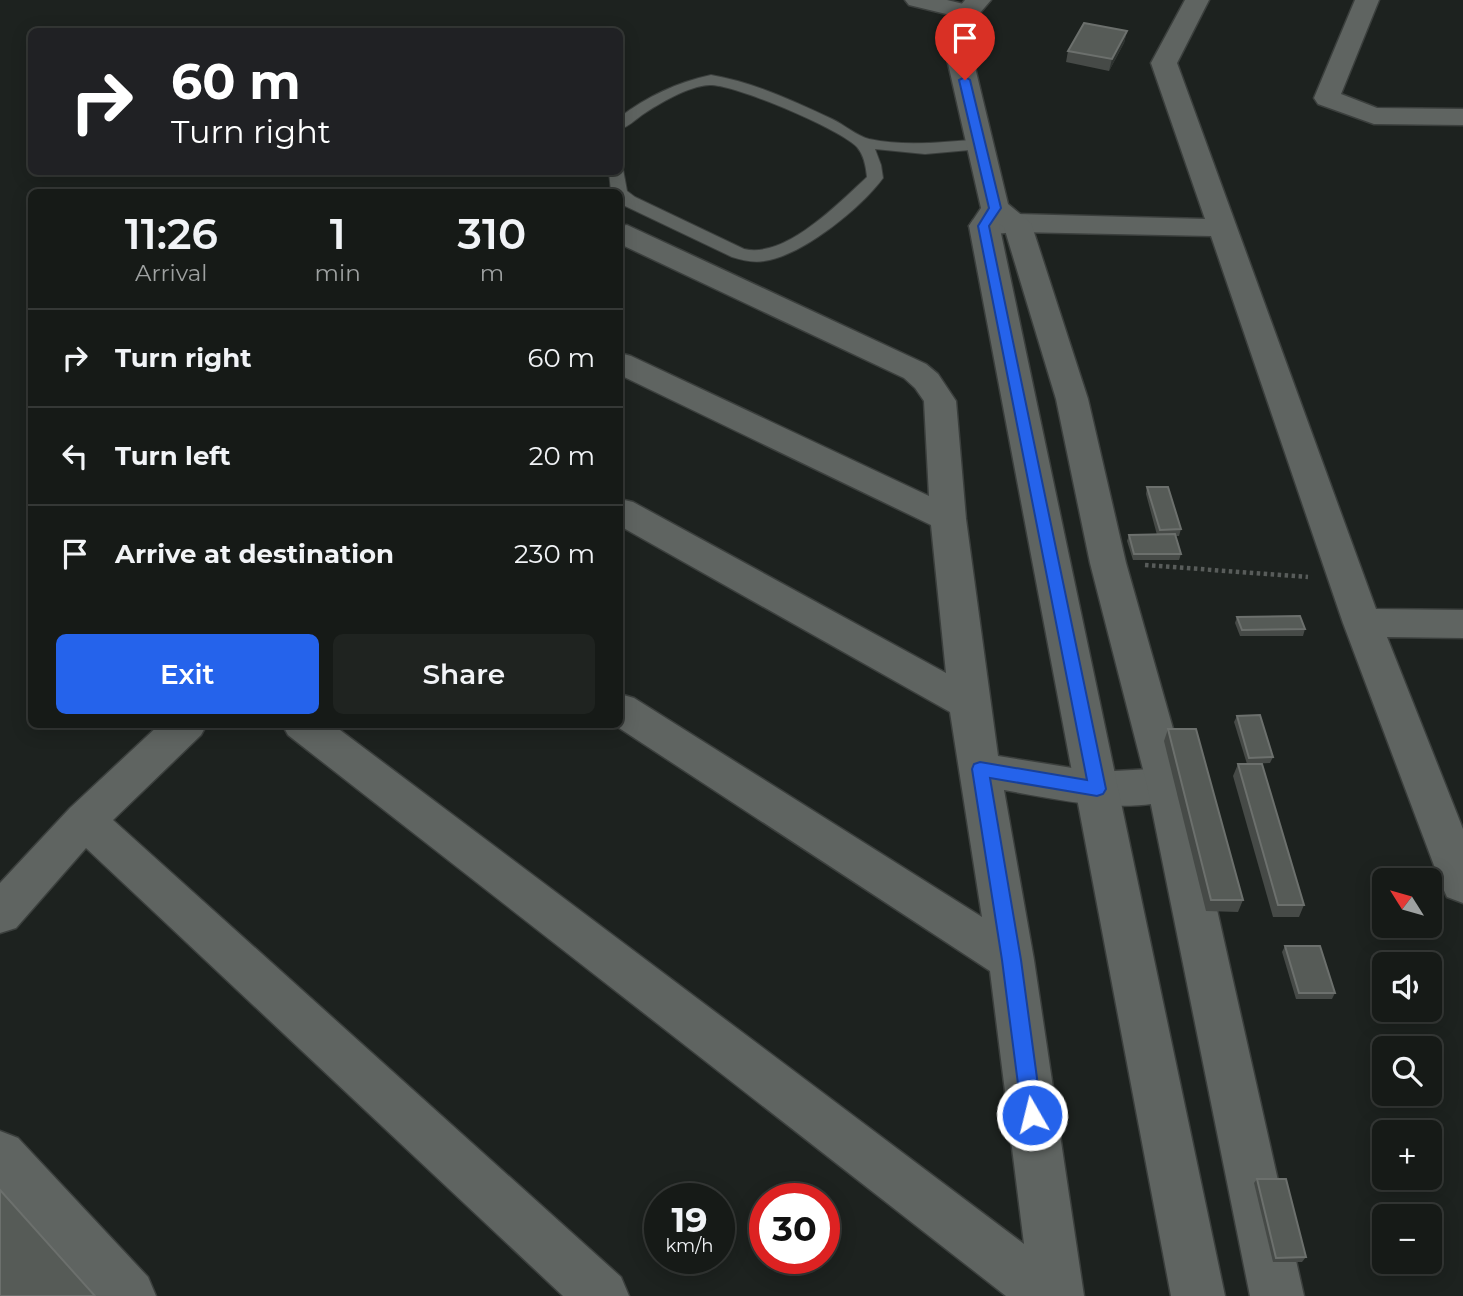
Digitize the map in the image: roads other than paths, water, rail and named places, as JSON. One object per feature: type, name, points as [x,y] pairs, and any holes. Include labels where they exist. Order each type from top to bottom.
[{"type":"street","points":[[917,0],[973,6],[960,59],[998,219],[1097,789],[1198,1296]]},
{"type":"street","points":[[1196,0],[1164,63],[1362,623],[1463,884]]},
{"type":"street","points":[[1367,0],[1327,98],[1374,116],[1463,117]]},
{"type":"street","points":[[998,219],[1222,228]]},
{"type":"street","points":[[998,219],[1072,399],[1108,563],[1168,785],[1277,1296]]},
{"type":"street","points":[[623,235],[627,234],[915,371],[927,380],[940,401],[948,519],[969,704],[1011,960],[1057,1296]]},
{"type":"street","points":[[623,364],[948,519]]},
{"type":"street","points":[[623,513],[969,704]]},
{"type":"street","points":[[1362,623],[1463,624]]},
{"type":"street","points":[[623,711],[1011,960]]},
{"type":"street","points":[[0,914],[85,820],[183,728]]},
{"type":"street","points":[[307,728],[1049,1296]]},
{"type":"street","points":[[980,769],[1097,789],[1168,785]]},
{"type":"street","points":[[85,820],[602,1296]]},
{"type":"street","points":[[0,1155],[129,1296]]},
{"type":"lane","points":[[623,122],[692,85],[716,80],[828,122],[862,143],[925,149],[981,144]]},
{"type":"lane","points":[[623,199],[738,253],[753,257],[767,256],[785,250],[850,203],[875,178],[875,166],[862,143]]}]
